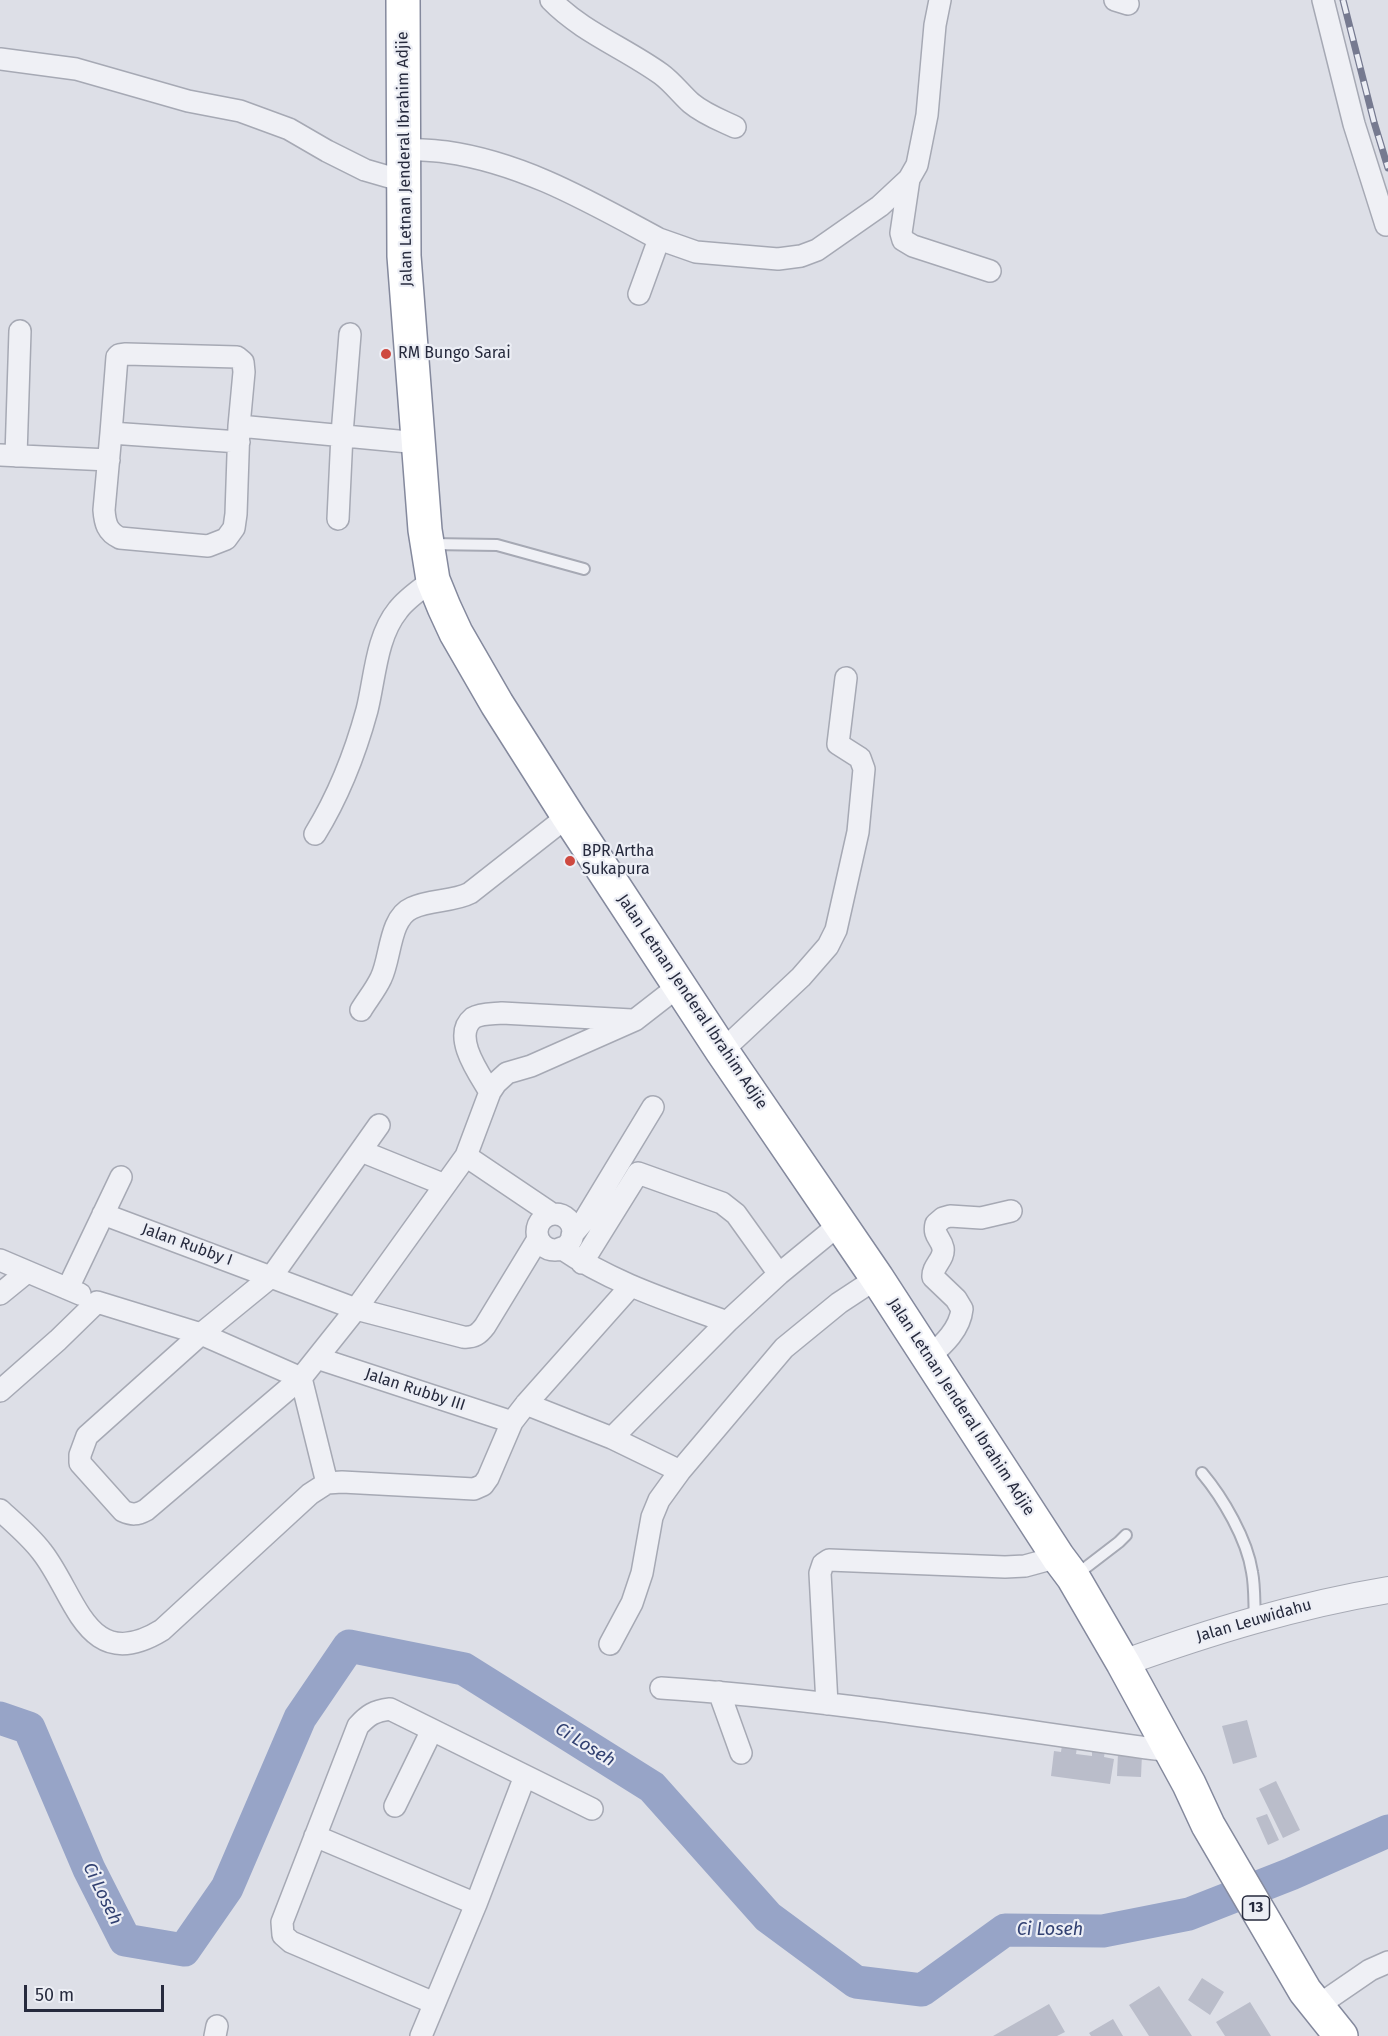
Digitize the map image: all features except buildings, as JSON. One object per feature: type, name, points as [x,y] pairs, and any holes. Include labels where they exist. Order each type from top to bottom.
[{"type":"highway","name":"Jalan Letnan Jenderal Ibrahim Adjie","points":[[404,0],[404,256],[433,580],[456,633],[497,704],[568,816],[722,1051],[929,1357],[1066,1567],[1123,1663]]},
{"type":"highway","name":"13","points":[[1123,1663],[1189,1784],[1208,1825],[1310,1999],[1341,2036]]},
{"type":"street","points":[[550,0],[596,35],[663,75],[692,103],[710,116],[735,127]]},
{"type":"street","points":[[0,59],[75,69],[188,101],[240,111],[289,129],[366,170],[404,165],[445,152],[505,165],[557,185],[658,239],[696,252],[778,259],[801,256],[817,250],[880,206],[909,179],[917,165],[927,115],[935,25],[940,0]]},
{"type":"street","points":[[1323,0],[1353,119],[1386,225]]},
{"type":"street","points":[[909,179],[901,233],[903,240],[913,246],[990,271]]},
{"type":"street","points":[[639,294],[658,239]]},
{"type":"street","points":[[20,331],[8,456],[109,460]]},
{"type":"street","points":[[339,519],[342,434],[350,334]]},
{"type":"street","points":[[119,355],[240,358],[244,372],[234,528],[226,539],[208,546],[120,538],[113,535],[105,521],[104,510],[111,433],[116,361],[119,355]]},
{"type":"street","points":[[111,433],[342,434],[419,443]]},
{"type":"street","points":[[315,834],[342,784],[356,749],[380,651],[389,624],[405,603],[433,580]]},
{"type":"street","points":[[722,1051],[801,977],[828,946],[836,930],[858,832],[864,769],[860,758],[838,744],[846,678]]},
{"type":"street","points":[[361,1010],[381,980],[389,958],[393,933],[403,914],[410,908],[470,892],[568,816]]},
{"type":"street","points":[[379,1125],[272,1276],[201,1334],[87,1437],[82,1446],[80,1463],[123,1511],[131,1515],[139,1514],[154,1505],[301,1378],[356,1309],[466,1156],[490,1092],[496,1083],[507,1073],[550,1058],[635,1020],[680,985]]},
{"type":"street","points":[[490,1092],[472,1061],[464,1040],[466,1028],[473,1018],[502,1013],[635,1020]]},
{"type":"street","points":[[567,1242],[572,1226],[568,1219],[561,1215],[546,1216],[538,1226],[538,1239],[548,1248],[567,1242],[584,1221],[653,1107]]},
{"type":"street","points":[[361,1151],[445,1185]]},
{"type":"street","points":[[466,1156],[552,1214]]},
{"type":"street","points":[[616,1166],[722,1203],[736,1214],[779,1274]]},
{"type":"street","points":[[582,1263],[638,1173]]},
{"type":"street","points":[[68,1288],[121,1177]]},
{"type":"street","points":[[929,1357],[945,1343],[958,1325],[962,1309],[956,1299],[933,1277],[934,1268],[943,1252],[943,1247],[935,1234],[936,1224],[950,1216],[981,1218],[1011,1211]]},
{"type":"street","name":"Jalan Rubby I","points":[[103,1214],[356,1309],[472,1338],[485,1326],[538,1239]]},
{"type":"street","points":[[612,1438],[727,1322],[779,1274],[840,1224]]},
{"type":"street","points":[[567,1242],[582,1263],[630,1287],[727,1322]]},
{"type":"street","points":[[0,1260],[97,1302],[201,1334],[301,1378]]},
{"type":"street","points":[[0,1294],[27,1272]]},
{"type":"street","points":[[610,1644],[632,1603],[642,1573],[652,1517],[659,1500],[680,1471],[784,1348],[839,1303],[877,1278]]},
{"type":"street","points":[[0,1510],[42,1551],[86,1626],[103,1639],[132,1643],[146,1640],[162,1630],[310,1494],[327,1483],[356,1482],[474,1489],[483,1485],[512,1422],[630,1287]]},
{"type":"street","points":[[0,1391],[97,1302]]},
{"type":"street","name":"Jalan Rubby III","points":[[317,1358],[512,1422]]},
{"type":"street","points":[[301,1378],[327,1483]]},
{"type":"street","points":[[526,1404],[612,1438],[680,1471]]},
{"type":"street","points":[[827,1704],[820,1573],[823,1564],[828,1560],[1066,1567]]},
{"type":"street","name":"Jalan Leuwidahu","points":[[1123,1663],[1255,1619],[1333,1599],[1388,1590]]},
{"type":"street","points":[[661,1689],[719,1692],[827,1704],[1169,1750]]},
{"type":"street","points":[[719,1692],[741,1753]]},
{"type":"street","points":[[434,2003],[291,1942],[283,1935],[282,1922],[357,1726],[376,1710],[390,1709],[592,1809]]},
{"type":"street","points":[[395,1806],[432,1730]]},
{"type":"street","points":[[422,2036],[525,1776]]},
{"type":"street","points":[[315,1836],[476,1904]]},
{"type":"street","points":[[1310,1999],[1388,1962]]},
{"type":"lane","points":[[428,544],[497,545],[584,569]]},
{"type":"lane","points":[[1202,1473],[1216,1490],[1238,1529],[1252,1571],[1255,1619]]},
{"type":"lane","points":[[1066,1567],[1119,1542],[1126,1535]]},
{"type":"waterway","name":"Ci Loseh","points":[[0,1718],[29,1728],[89,1869],[125,1940],[184,1950],[227,1888],[300,1718],[349,1646],[464,1669],[652,1787],[768,1917],[856,1982],[922,1990],[1005,1930],[1103,1931],[1189,1914],[1291,1874],[1388,1831]]},
{"type":"railway","points":[[1343,0],[1388,168]]},
{"type":"place","name":"RM Bungo Sarai","points":[[386,354]]},
{"type":"place","name":"BPR Artha Sukapura","points":[[570,861]]}]
